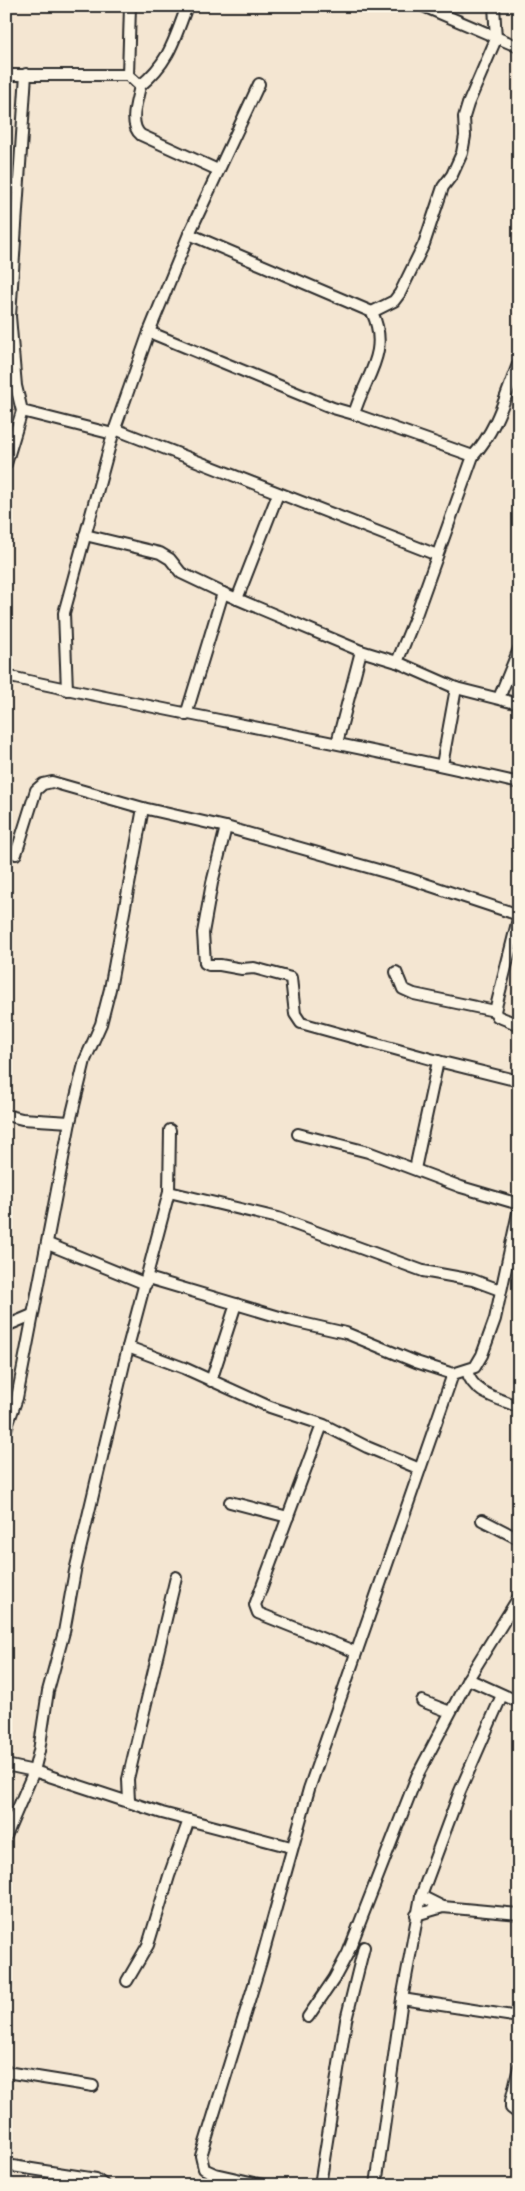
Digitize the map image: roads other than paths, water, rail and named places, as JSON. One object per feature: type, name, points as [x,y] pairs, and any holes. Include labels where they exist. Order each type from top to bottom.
[{"type":"street","points":[[128,75],[130,6]]},
{"type":"street","points":[[187,6],[168,55],[155,73],[140,86],[134,122],[135,130],[141,135],[218,170]]},
{"type":"street","points":[[424,6],[496,39],[519,47]]},
{"type":"street","points":[[372,312],[394,301],[400,293],[424,244],[437,200],[462,153],[464,117],[496,39],[494,6]]},
{"type":"street","points":[[6,464],[22,411],[11,386],[9,291],[26,74]]},
{"type":"street","points":[[6,75],[128,75],[140,86]]},
{"type":"street","points":[[66,690],[64,613],[114,432],[149,332],[189,234],[258,84]]},
{"type":"street","points":[[189,234],[372,312],[378,324],[379,351],[354,414]]},
{"type":"street","points":[[149,332],[333,408],[473,456]]},
{"type":"street","points":[[397,662],[473,456],[487,440],[498,420],[518,367]]},
{"type":"street","points":[[22,411],[114,432],[437,555]]},
{"type":"street","points":[[236,599],[278,494]]},
{"type":"street","points":[[85,535],[138,547],[166,556],[181,573],[236,599],[361,651],[397,662],[456,688],[519,704]]},
{"type":"street","points":[[186,715],[223,593]]},
{"type":"street","points":[[500,698],[519,649]]},
{"type":"street","points":[[337,743],[361,651]]},
{"type":"street","points":[[6,676],[186,715],[337,743],[519,783]]},
{"type":"street","points":[[442,765],[456,688]]},
{"type":"street","points":[[16,854],[36,790],[43,784],[52,782],[143,808],[226,827],[410,879],[519,915],[495,1011],[497,1016],[519,1025]]},
{"type":"street","points":[[6,1428],[17,1398],[70,1122],[85,1060],[101,1024],[110,989],[143,808]]},
{"type":"street","points":[[226,827],[203,933],[205,962],[209,966],[220,965],[242,969],[254,968],[291,978],[295,1014],[301,1023],[519,1081]]},
{"type":"street","points":[[396,972],[403,989],[414,994],[495,1011]]},
{"type":"street","points":[[415,1169],[438,1061]]},
{"type":"street","points":[[6,1115],[22,1119],[70,1122]]},
{"type":"street","points":[[6,1836],[34,1771],[48,1691],[64,1632],[75,1571],[128,1347],[169,1192],[170,1130]]},
{"type":"street","points":[[48,1244],[147,1281],[293,1321],[346,1333],[416,1362],[453,1374],[475,1367],[482,1355],[495,1319],[519,1206],[461,1187],[368,1152],[298,1134]]},
{"type":"street","points":[[169,1192],[278,1218],[423,1271],[473,1280],[500,1290]]},
{"type":"street","points":[[211,1381],[236,1304]]},
{"type":"street","points":[[6,1326],[32,1315]]},
{"type":"street","points":[[128,1347],[184,1368],[270,1406],[322,1424],[368,1447],[420,1469]]},
{"type":"street","points":[[467,1371],[470,1380],[478,1390],[519,1406]]},
{"type":"street","points":[[263,2185],[215,2174],[204,2168],[201,2156],[260,1965],[291,1847],[309,1790],[453,1374]]},
{"type":"street","points":[[322,1424],[254,1605],[258,1613],[356,1652]]},
{"type":"street","points":[[230,1502],[288,1517]]},
{"type":"street","points":[[482,1520],[519,1539]]},
{"type":"street","points":[[129,1802],[128,1780],[176,1577]]},
{"type":"street","points":[[308,2017],[334,1979],[348,1953],[417,1776],[468,1679],[519,1597]]},
{"type":"street","points":[[468,1679],[519,1702]]},
{"type":"street","points":[[376,2185],[402,1999],[416,1915],[421,1896],[460,1791],[502,1695]]},
{"type":"street","points":[[422,1701],[450,1712]]},
{"type":"street","points":[[6,1765],[34,1771],[189,1820],[291,1847]]},
{"type":"street","points":[[127,1980],[148,1945],[189,1820]]},
{"type":"street","points":[[421,1896],[443,1907],[519,1914]]},
{"type":"street","points":[[416,1915],[443,1907]]},
{"type":"street","points":[[320,2185],[346,2020],[364,1947]]},
{"type":"street","points":[[402,1999],[519,2017]]},
{"type":"street","points":[[519,2067],[511,2101],[512,2108],[519,2114]]},
{"type":"street","points":[[6,2072],[93,2086]]},
{"type":"street","points":[[6,2165],[96,2179],[104,2185]]}]
